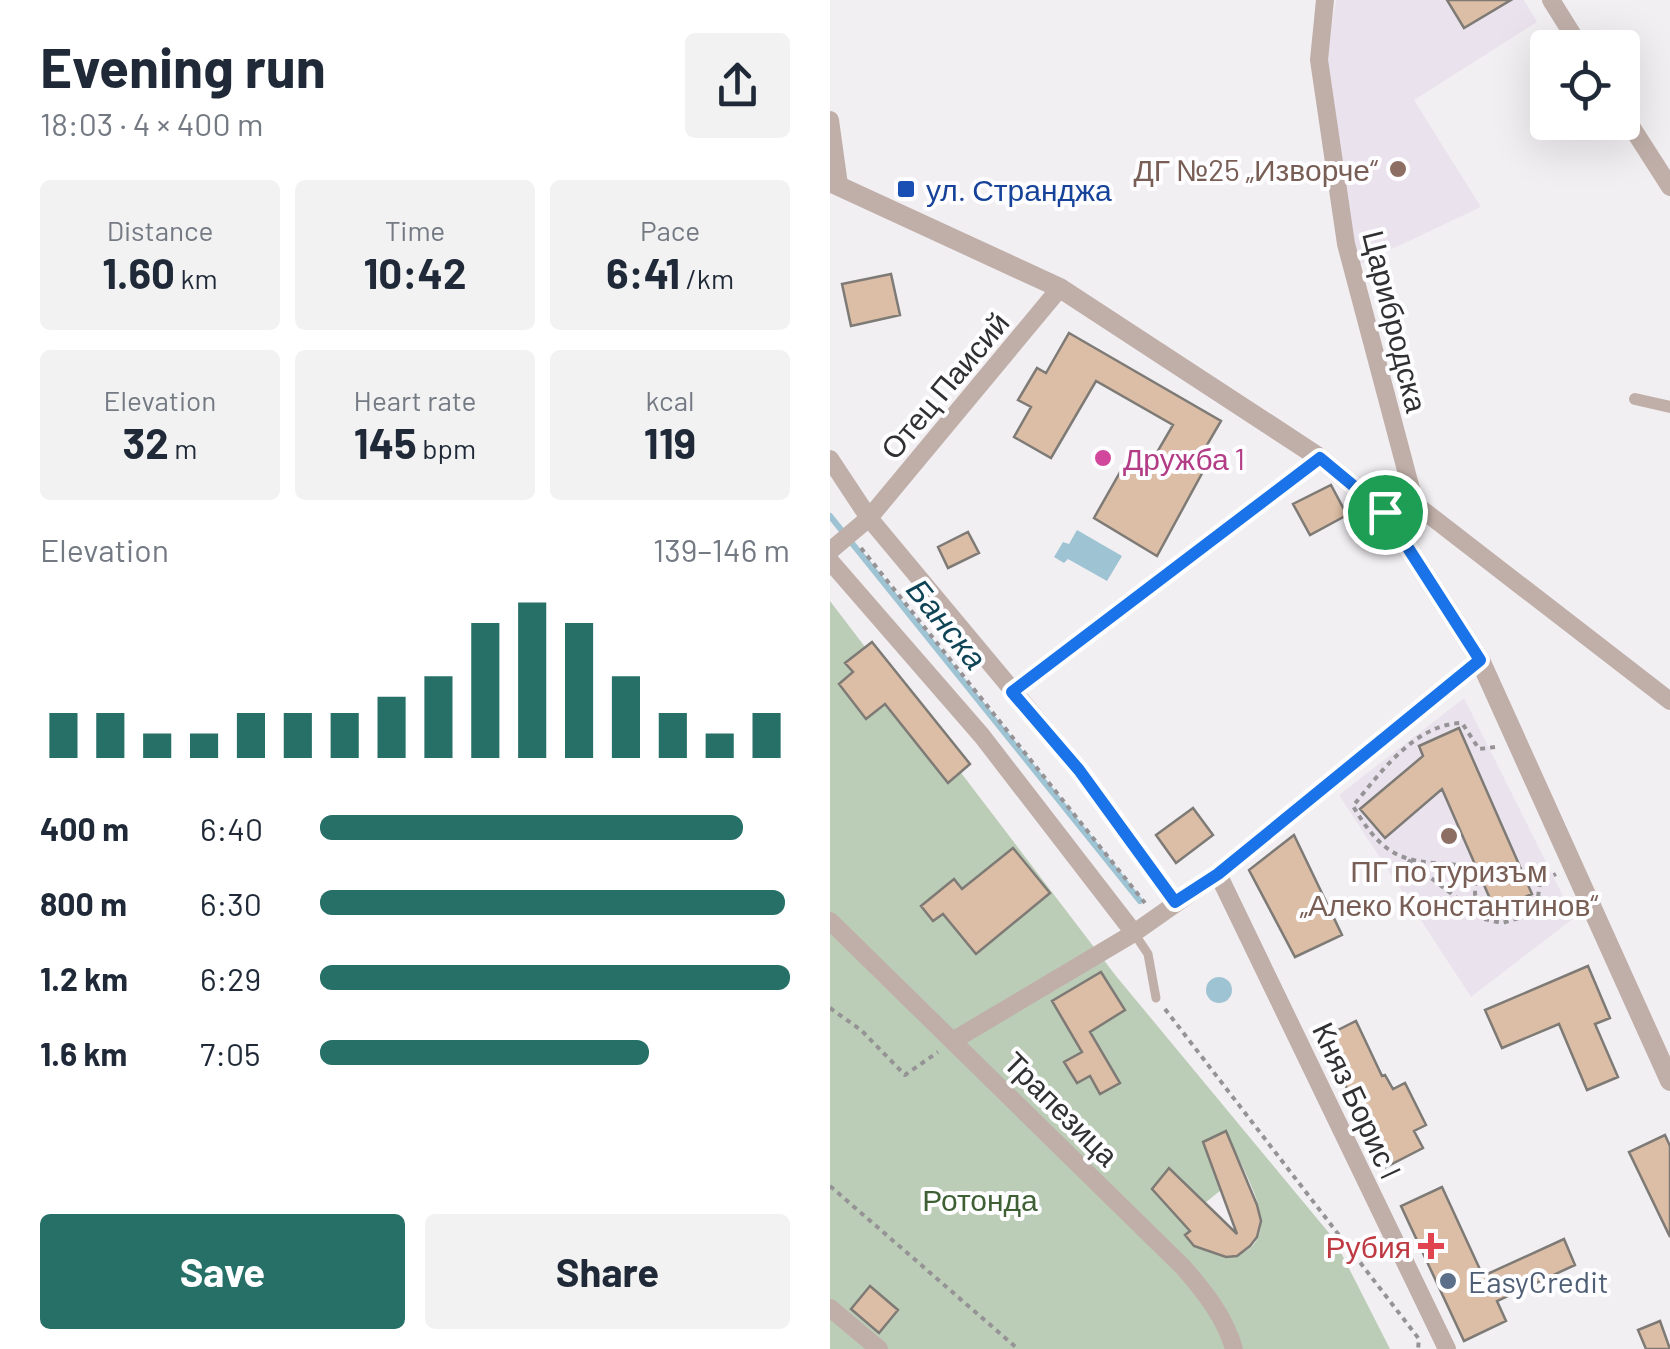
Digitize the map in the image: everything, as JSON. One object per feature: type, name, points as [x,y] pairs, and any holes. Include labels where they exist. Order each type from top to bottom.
[{"type":"street","name":"Царибродска","points":[[1324,0],[1319,60],[1346,244],[1415,504]]},
{"type":"street","points":[[1551,0],[1570,30]]},
{"type":"street","points":[[830,120],[834,184],[1060,288],[1320,458],[1385,512],[1480,660],[1670,1081]]},
{"type":"street","points":[[1640,140],[1670,187]]},
{"type":"street","name":"Отец Паисий","points":[[830,551],[861,531],[1060,288]]},
{"type":"street","points":[[1635,400],[1670,407]]},
{"type":"street","points":[[1012,692],[1320,458]]},
{"type":"street","points":[[830,459],[861,531],[1012,692],[1079,770],[1175,902]]},
{"type":"street","points":[[1385,512],[1415,504],[1670,702]]},
{"type":"street","points":[[830,562],[982,736],[1134,933]]},
{"type":"street","points":[[954,1040],[1134,933],[1218,874],[1480,660]]},
{"type":"street","name":"Княз Борис I","points":[[1218,874],[1447,1349]]},
{"type":"street","name":"Трапезица","points":[[830,921],[1183,1267],[1205,1292],[1230,1333],[1234,1349]]},
{"type":"street","points":[[830,1308],[879,1349]]},
{"type":"lane","points":[[1134,933],[1148,954],[1156,998]]},
{"type":"path","points":[[861,531],[1145,903]]},
{"type":"path","points":[[1484,918],[1475,894],[1476,866],[1406,858],[1384,850],[1353,806],[1412,743],[1450,723],[1462,723],[1480,749],[1500,745]]},
{"type":"path","points":[[1406,858],[1484,918],[1502,923],[1536,913],[1540,882],[1556,874]]},
{"type":"path","points":[[1156,998],[1419,1339],[1418,1349]]},
{"type":"path","points":[[830,1008],[861,1030],[905,1075],[954,1040]]},
{"type":"path","points":[[830,1186],[1018,1349]]},
{"type":"shaded area","name":"ДГ №25 „Изворче“","points":[[1336,0],[1524,0],[1537,22],[1414,100],[1481,207],[1358,265],[1324,75]]},
{"type":"shaded area","name":"ПГ по туризъм „Алеко Константинов“","points":[[1464,698],[1574,918],[1471,997],[1339,795]]},
{"type":"green space","name":"Ротонда","points":[[830,601],[1116,976],[1334,1239],[1390,1349],[830,1349]],"holes":[[[1101,972],[1124,1011],[1075,1040],[1052,1001]],[[1064,1062],[1119,1083],[1100,1094],[1089,1076],[1077,1083]],[[1226,1132],[1257,1199],[1259,1235],[1253,1246],[1243,1252],[1219,1254],[1195,1245],[1185,1236],[1190,1231],[1152,1189],[1169,1169],[1205,1203],[1221,1190],[1203,1142]]]},
{"type":"water","points":[[1077,530],[1122,556],[1107,581],[1068,559],[1064,563],[1054,557]]},
{"type":"water","points":[[1219,977],[1228,981],[1232,990],[1228,999],[1219,1003],[1210,999],[1206,990],[1210,981]]},
{"type":"building","points":[[1447,0],[1511,0],[1464,28]]},
{"type":"building","points":[[891,274],[900,315],[851,326],[842,284]]},
{"type":"building","points":[[1069,333],[1221,421],[1204,450],[1212,455],[1157,556],[1094,518],[1127,460],[1137,466],[1143,455],[1152,461],[1173,425],[1096,381],[1051,458],[1014,437],[1031,407],[1018,400],[1037,368],[1046,373]]},
{"type":"building","points":[[1331,485],[1347,515],[1310,535],[1293,504]]},
{"type":"building","points":[[968,532],[979,553],[948,568],[938,547]]},
{"type":"building","points":[[872,642],[970,764],[948,783],[885,704],[866,719],[839,684],[853,672],[845,663]]},
{"type":"building","points":[[1459,728],[1532,894],[1495,910],[1442,789],[1385,838],[1360,809],[1423,756],[1419,746]]},
{"type":"building","points":[[1193,808],[1213,835],[1176,863],[1156,835]]},
{"type":"building","points":[[1294,835],[1342,935],[1295,957],[1249,870]]},
{"type":"building","points":[[1013,848],[1050,893],[976,954],[943,914],[933,921],[921,906],[954,879],[962,889]]},
{"type":"building","points":[[1588,966],[1610,1018],[1595,1024],[1618,1077],[1587,1090],[1559,1024],[1502,1048],[1485,1010]]},
{"type":"building","points":[[1101,972],[1125,1010],[1090,1032],[1120,1083],[1100,1094],[1090,1076],[1077,1083],[1064,1062],[1082,1052],[1052,1001]]},
{"type":"building","points":[[1356,1021],[1382,1076],[1393,1089],[1405,1083],[1426,1125],[1414,1131],[1423,1148],[1386,1167],[1322,1038]]},
{"type":"building","points":[[1226,1131],[1261,1221],[1250,1246],[1237,1256],[1226,1257],[1194,1246],[1185,1235],[1190,1231],[1152,1189],[1169,1168],[1237,1234],[1203,1142]]},
{"type":"building","points":[[1665,1135],[1670,1146],[1670,1237],[1629,1152]]},
{"type":"building","points":[[1442,1187],[1483,1276],[1564,1239],[1575,1265],[1497,1301],[1506,1321],[1464,1341],[1401,1206]]},
{"type":"building","points":[[870,1286],[898,1310],[879,1333],[851,1309]]},
{"type":"building","points":[[1660,1321],[1670,1349],[1646,1349],[1638,1330]]},
{"type":"waterway","name":"Банска","points":[[830,516],[1140,901]]},
{"type":"place","name":"ДГ №25 „Изворче“","points":[[1398,169]]},
{"type":"place","name":"ул. Странджа","points":[[906,189]]},
{"type":"place","name":"Дружба 1","points":[[1103,458]]},
{"type":"place","name":"ПГ по туризъм „Алеко Константинов“","points":[[1449,836]]},
{"type":"place","name":"Рубия","points":[[1431,1246]]},
{"type":"place","name":"EasyCredit","points":[[1448,1281]]},
{"type":"route","points":[[1320,458],[1385,512],[1480,660],[1218,874],[1175,902],[1079,770],[1012,692],[1320,458]]}]
